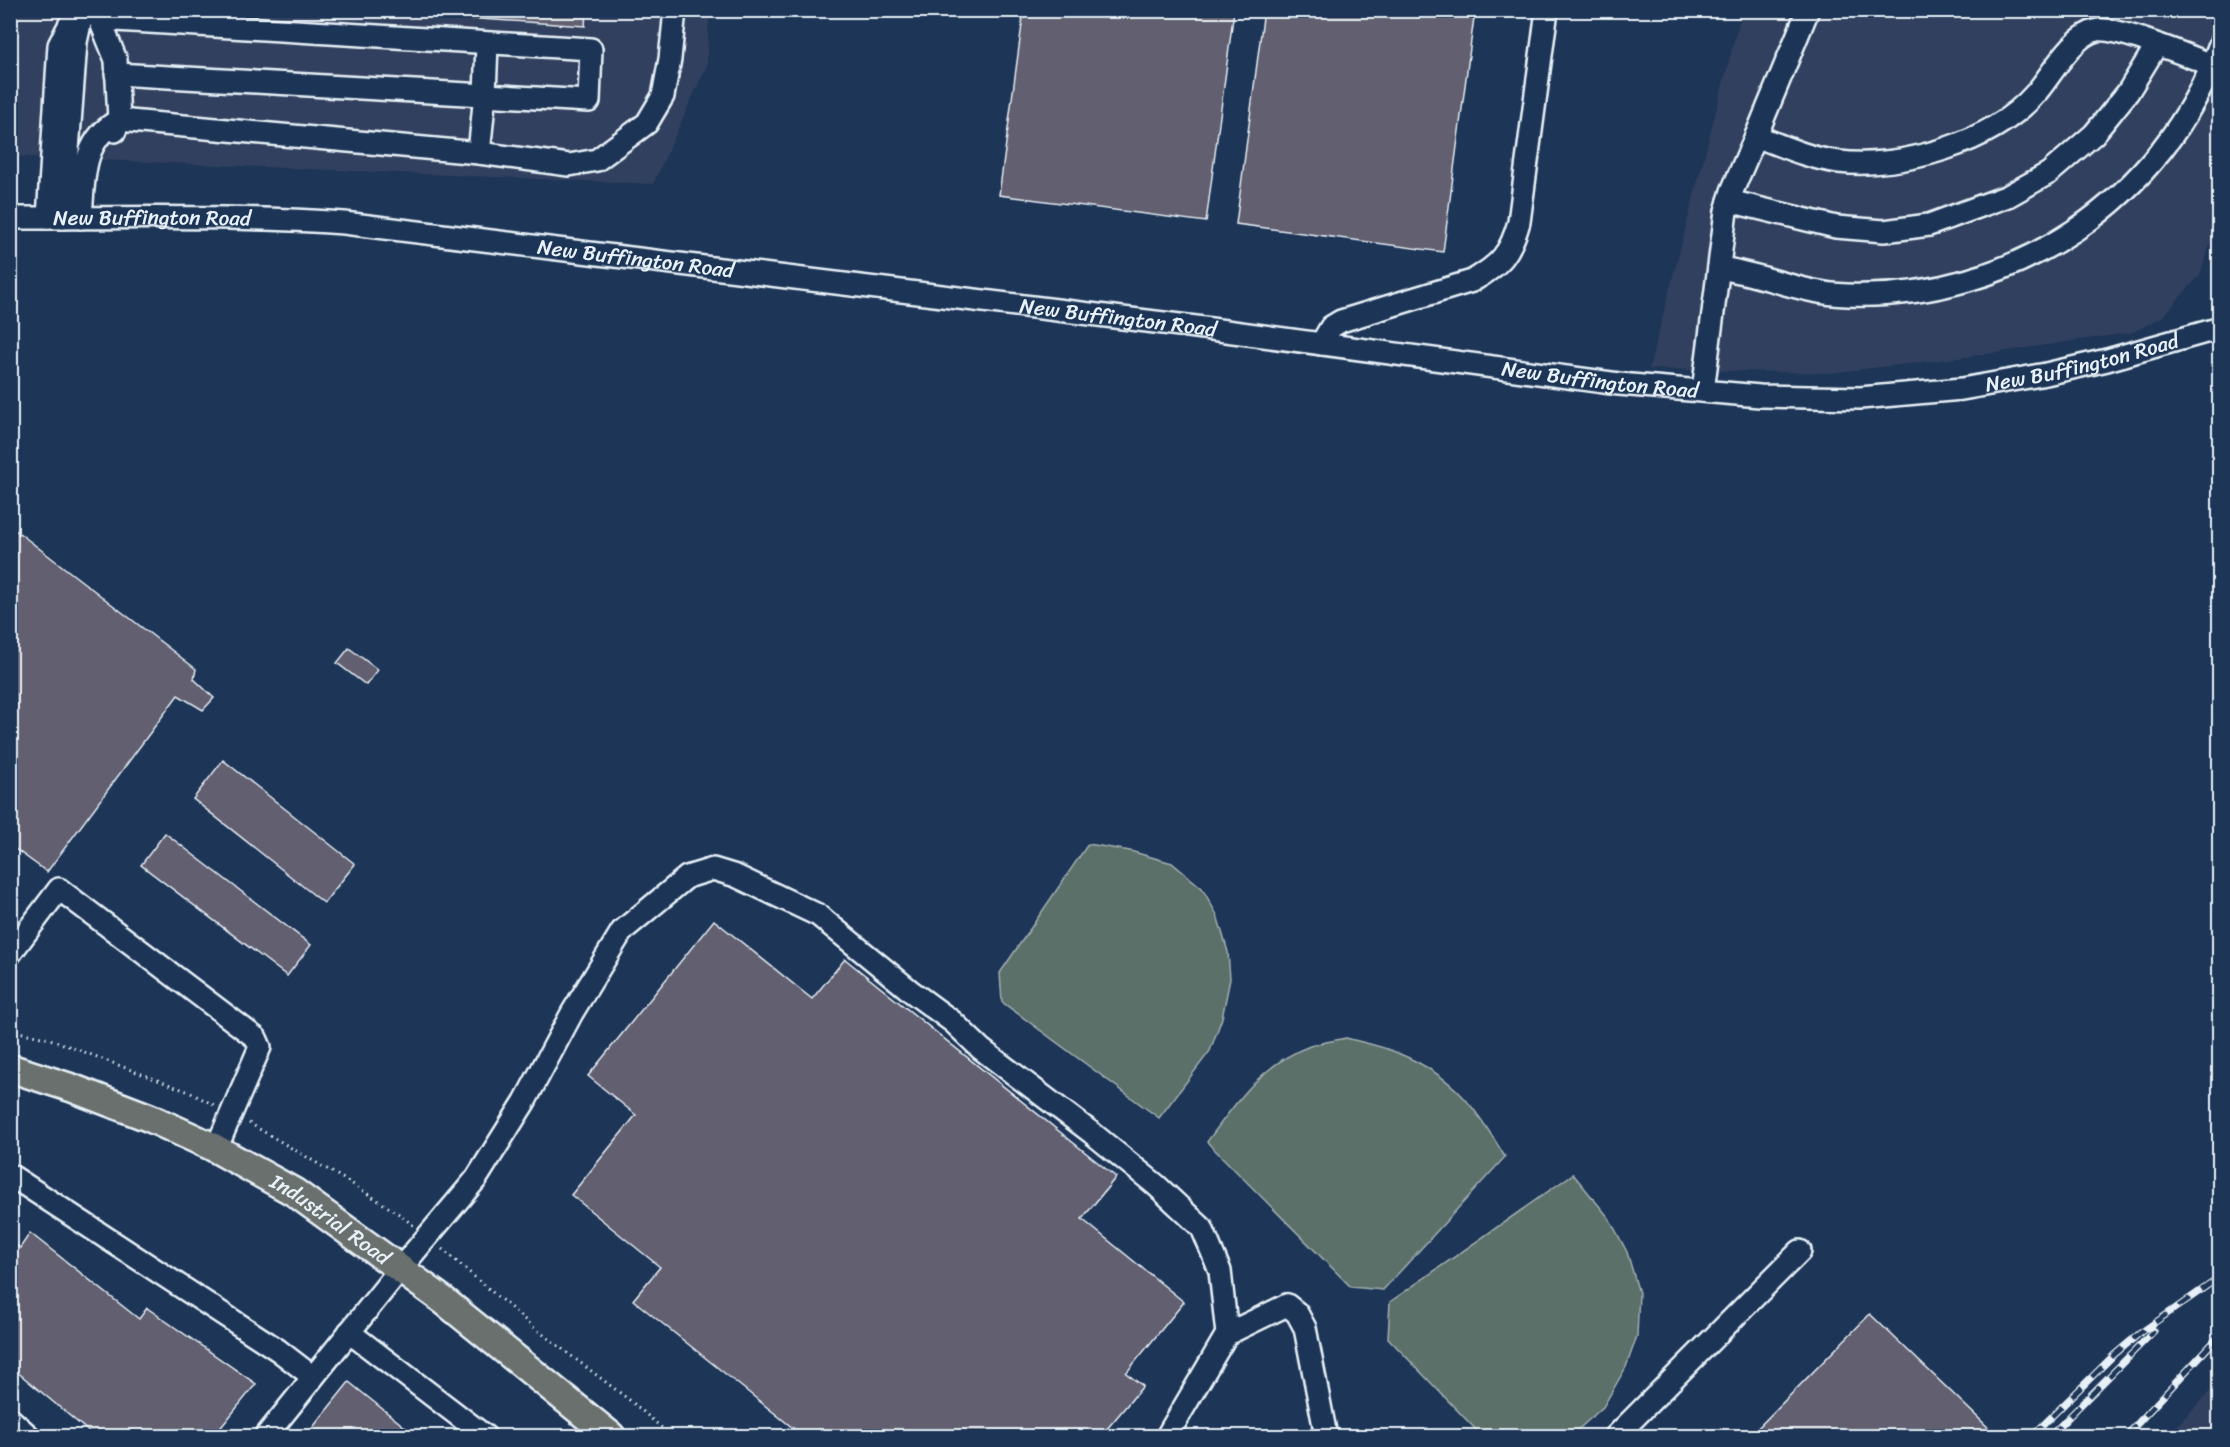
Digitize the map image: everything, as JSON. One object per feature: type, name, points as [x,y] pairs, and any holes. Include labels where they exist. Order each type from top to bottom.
[{"type":"main road","name":"Industrial Road","points":[[10,1068],[72,1088],[150,1118],[216,1149],[294,1192],[443,1300],[611,1437]]},
{"type":"street","points":[[64,218],[59,45],[77,10]]},
{"type":"street","points":[[64,218],[86,169],[89,150],[104,128],[119,120],[479,153],[569,165],[597,160],[646,123],[663,96],[670,59],[675,10]]},
{"type":"street","points":[[1321,344],[1331,327],[1341,321],[1472,281],[1491,270],[1504,258],[1513,242],[1519,222],[1547,10]]},
{"type":"street","points":[[1703,391],[1729,201],[1808,10]]},
{"type":"street","points":[[64,218],[75,42],[93,13]]},
{"type":"street","points":[[93,13],[487,44],[591,49],[589,101],[116,74]]},
{"type":"street","points":[[93,13],[116,60],[119,120]]},
{"type":"street","points":[[1756,136],[1837,162],[1875,163],[1917,158],[1978,135],[2008,117],[2034,96],[2080,38],[2099,30],[2109,31],[2216,67]]},
{"type":"street","points":[[479,153],[487,44]]},
{"type":"street","points":[[1719,268],[1745,272],[1803,290],[1845,295],[1886,295],[1967,280],[2012,265],[2051,245],[2086,223],[2118,198],[2146,170],[2170,140],[2216,67],[2220,44]]},
{"type":"street","points":[[1729,201],[1836,227],[1884,231],[1929,225],[2007,196],[2049,173],[2094,134],[2128,92],[2156,46]]},
{"type":"street","name":"New Buffington Road","points":[[10,218],[278,218],[344,223],[1321,344],[1619,384],[1760,396],[1860,398],[1962,389],[2107,360],[2220,328]]},
{"type":"street","points":[[266,1437],[400,1269],[476,1179],[525,1101],[572,1013],[622,931],[687,877],[713,869],[736,876],[818,915],[912,992],[953,1022],[981,1049],[1156,1185],[1202,1228],[1220,1271],[1227,1334]]},
{"type":"street","points":[[10,954],[59,888],[256,1038],[260,1047],[216,1149]]},
{"type":"street","points":[[10,1175],[278,1350],[313,1377]]},
{"type":"street","points":[[1616,1437],[1800,1251]]},
{"type":"street","points":[[1167,1437],[1227,1334],[1287,1305],[1297,1313],[1305,1328],[1326,1437]]},
{"type":"street","points":[[349,1332],[485,1437]]},
{"type":"street","points":[[10,1419],[29,1437]]},
{"type":"shaded area","points":[[11,11],[709,11],[707,65],[653,184],[11,156]]},
{"type":"shaded area","points":[[1742,11],[2219,11],[2219,216],[2200,275],[2162,317],[2133,332],[1959,358],[1828,373],[1649,369]]},
{"type":"shaded area","points":[[1088,844],[1130,851],[1172,863],[1202,888],[1217,915],[1228,952],[1230,979],[1222,1018],[1210,1051],[1159,1118],[1002,1002],[1000,973]]},
{"type":"shaded area","points":[[1346,1038],[1394,1051],[1436,1073],[1474,1109],[1505,1157],[1383,1290],[1351,1287],[1207,1142],[1251,1086],[1278,1063],[1310,1046]]},
{"type":"shaded area","points":[[1573,1174],[1609,1218],[1627,1252],[1639,1293],[1637,1336],[1626,1367],[1603,1407],[1571,1436],[1482,1436],[1388,1338],[1390,1302]]},
{"type":"shaded area","points":[[2219,1382],[2219,1436],[2167,1436]]},
{"type":"building","points":[[347,10],[586,10],[585,26]]},
{"type":"building","points":[[1024,10],[1234,10],[1206,222],[999,195]]},
{"type":"building","points":[[1264,10],[1475,10],[1443,252],[1236,224]]},
{"type":"building","points":[[10,526],[196,669],[194,679],[214,698],[203,710],[178,695],[47,872],[10,845]]},
{"type":"building","points":[[349,648],[378,670],[366,685],[337,663]]},
{"type":"building","points":[[223,760],[355,864],[324,903],[193,799]]},
{"type":"building","points":[[165,833],[311,945],[287,976],[141,865]]},
{"type":"building","points":[[714,920],[812,999],[845,959],[1116,1177],[1082,1219],[1184,1302],[1126,1373],[1143,1386],[1101,1436],[803,1436],[633,1300],[660,1267],[571,1195],[636,1115],[588,1076]]},
{"type":"building","points":[[30,1233],[139,1319],[147,1308],[256,1384],[214,1436],[94,1436],[10,1366],[10,1240],[20,1248]]},
{"type":"building","points":[[1870,1314],[1997,1436],[1750,1436]]},
{"type":"building","points":[[349,1382],[416,1436],[306,1436]]},
{"type":"railway","points":[[2032,1436],[2114,1355],[2140,1333],[2220,1277]]},
{"type":"railway","points":[[2050,1436],[2154,1331]]},
{"type":"railway","points":[[2126,1436],[2220,1335]]}]
